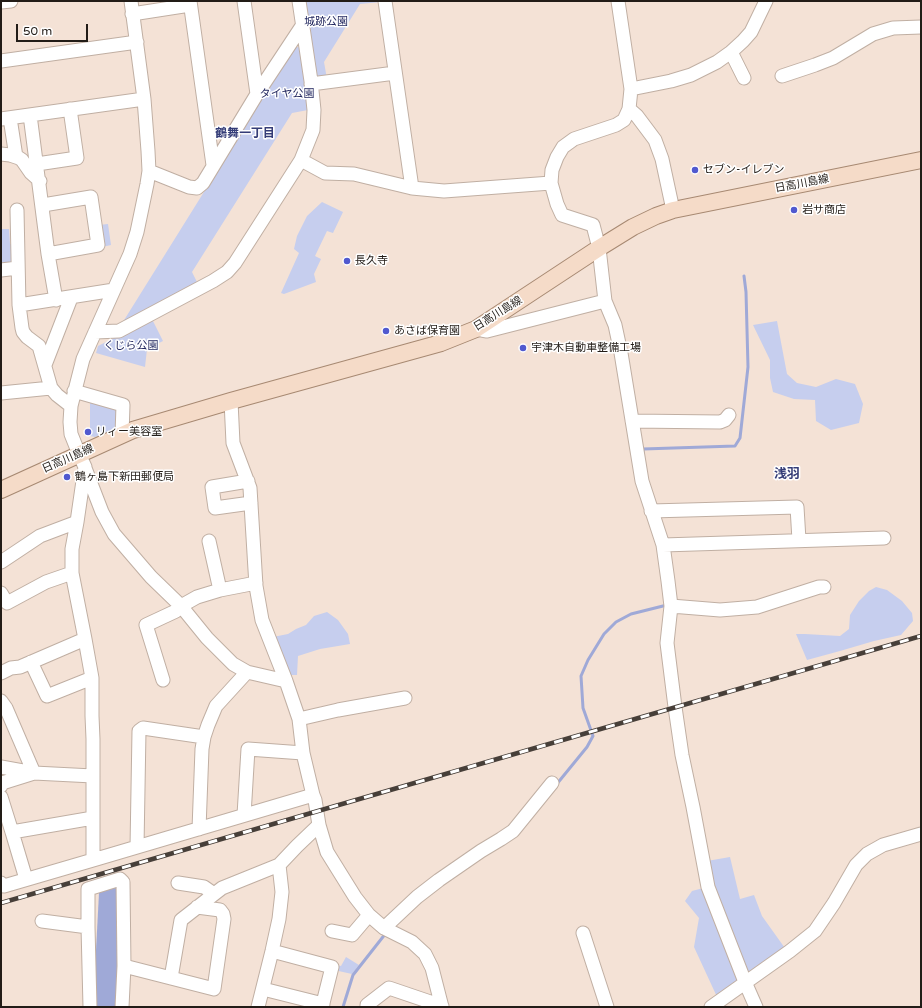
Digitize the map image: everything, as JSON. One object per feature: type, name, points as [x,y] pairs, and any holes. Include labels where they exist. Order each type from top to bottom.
[{"type":"main road","name":"日高川島線","points":[[1,490],[82,460],[122,435],[140,428],[231,401],[441,343],[476,329],[599,248],[633,227],[656,216],[673,210],[921,160]]},
{"type":"street","points":[[1,2],[11,1]]},
{"type":"street","points":[[244,1],[257,94]]},
{"type":"street","points":[[95,332],[119,331],[227,272],[235,263],[301,160],[313,130],[314,110],[299,1]]},
{"type":"street","points":[[385,1],[412,188]]},
{"type":"street","points":[[618,1],[631,89],[629,109],[624,120],[616,125],[574,139],[563,147],[552,170],[551,183],[562,215],[593,224],[599,248],[606,302],[615,326],[620,346],[642,481],[663,545],[671,606],[667,643],[675,707],[682,755],[708,887],[756,1007]]},
{"type":"street","points":[[631,89],[671,81],[691,75],[717,62],[731,52],[751,32],[766,1]]},
{"type":"street","points":[[213,165],[190,3],[131,7],[144,99],[149,171],[148,184],[137,232],[130,254],[83,359],[70,406],[71,434],[102,512],[114,534],[151,577],[181,606],[207,638],[233,664],[247,672],[286,681]]},
{"type":"street","points":[[149,171],[189,187],[197,188],[203,182],[257,94],[302,26]]},
{"type":"street","points":[[782,76],[833,58],[873,34],[893,28],[921,27]]},
{"type":"street","points":[[1,61],[137,42]]},
{"type":"street","points":[[731,52],[744,78]]},
{"type":"street","points":[[311,84],[395,73]]},
{"type":"street","points":[[16,157],[6,119],[144,99]]},
{"type":"street","points":[[37,164],[77,158],[70,109]]},
{"type":"street","points":[[629,109],[637,116],[655,140],[662,159],[673,210]]},
{"type":"street","points":[[30,115],[40,181],[48,254],[56,300]]},
{"type":"street","points":[[1,154],[10,155],[22,160],[31,173],[40,181]]},
{"type":"street","points":[[301,160],[325,173],[354,174],[412,188],[444,191],[551,183]]},
{"type":"street","points":[[42,205],[91,197],[98,245],[48,254]]},
{"type":"street","points":[[17,210],[19,305],[22,328],[24,332],[39,346],[51,388],[70,406]]},
{"type":"street","points":[[1,270],[18,268]]},
{"type":"street","points":[[19,305],[114,290]]},
{"type":"street","points":[[45,365],[71,298]]},
{"type":"street","points":[[476,329],[487,331],[606,302]]},
{"type":"street","points":[[1,393],[51,388]]},
{"type":"street","points":[[74,391],[123,405],[122,435]]},
{"type":"street","points":[[231,401],[233,443],[250,488],[256,583],[262,620],[299,718],[303,753],[315,800],[319,825],[327,852],[355,897],[370,915],[384,928],[412,942],[425,954],[432,968],[442,1007]]},
{"type":"street","points":[[632,421],[720,422],[725,420],[729,415]]},
{"type":"street","points":[[82,460],[77,522],[72,549],[72,573],[86,639],[92,678],[93,860]]},
{"type":"street","points":[[248,482],[212,487],[215,508],[251,503]]},
{"type":"street","points":[[651,511],[797,507],[798,540]]},
{"type":"street","points":[[1,562],[40,536],[77,522]]},
{"type":"street","points":[[663,545],[884,538]]},
{"type":"street","points":[[209,541],[220,590]]},
{"type":"street","points":[[1,593],[7,603],[46,582],[72,573]]},
{"type":"street","points":[[162,680],[146,625],[176,611],[181,606],[197,597],[220,590],[256,583]]},
{"type":"street","points":[[671,606],[720,610],[758,607],[819,587],[824,587]]},
{"type":"street","points":[[1,673],[11,668],[20,668],[86,639]]},
{"type":"street","points":[[31,662],[47,696],[92,678]]},
{"type":"street","points":[[199,829],[202,749],[204,737],[216,706],[247,672]]},
{"type":"street","points":[[299,718],[405,698]]},
{"type":"street","points":[[3,707],[34,773]]},
{"type":"street","points":[[137,847],[139,731],[143,728],[204,737]]},
{"type":"street","points":[[244,815],[248,749],[303,753]]},
{"type":"street","points":[[1,767],[34,773],[93,776]]},
{"type":"street","points":[[1,786],[2,783],[34,773]]},
{"type":"street","points":[[384,928],[417,897],[439,880],[501,839],[512,830],[552,783]]},
{"type":"street","points":[[1,883],[4,886],[313,795]]},
{"type":"street","points":[[1,797],[26,879]]},
{"type":"street","points":[[12,832],[93,818]]},
{"type":"street","points":[[171,978],[181,920],[222,888],[279,865],[319,825]]},
{"type":"street","points":[[711,1007],[790,951],[815,930],[834,903],[856,866],[867,854],[883,845],[921,834]]},
{"type":"street","points":[[258,1007],[279,919],[282,892],[279,865]]},
{"type":"street","points":[[90,1007],[88,889],[120,879],[124,882],[124,966],[122,1007]]},
{"type":"street","points":[[178,883],[204,887],[214,894]]},
{"type":"street","points":[[124,966],[214,989],[224,914],[220,910],[197,907]]},
{"type":"street","points":[[332,931],[352,935],[370,915]]},
{"type":"street","points":[[42,921],[88,927]]},
{"type":"street","points":[[583,933],[607,1007]]},
{"type":"street","points":[[263,989],[322,1005],[332,967],[272,951]]},
{"type":"street","points":[[367,1007],[367,1005],[389,988],[442,1007]]},
{"type":"green space","name":"城跡公園","points":[[302,1],[381,1],[360,4],[324,62],[327,79],[316,80]]},
{"type":"green space","name":"タイヤ公園","points":[[295,46],[300,48],[308,110],[292,113],[192,272],[198,284],[121,325]]},
{"type":"green space","points":[[322,202],[343,212],[333,233],[327,231],[315,256],[321,259],[314,274],[316,282],[284,294],[281,293],[299,253],[294,249],[297,236],[307,216]]},
{"type":"green space","points":[[108,224],[111,245],[102,247],[99,225]]},
{"type":"green space","points":[[1,229],[9,229],[12,263],[1,266]]},
{"type":"green space","name":"くじら公園","points":[[152,319],[163,341],[147,349],[145,367],[96,353],[98,346]]},
{"type":"green space","points":[[777,321],[787,374],[797,383],[816,387],[836,379],[855,384],[863,404],[859,423],[831,430],[816,421],[815,400],[794,399],[773,392],[770,378],[770,360],[753,325]]},
{"type":"green space","points":[[90,400],[116,407],[118,428],[95,437],[90,436]]},
{"type":"green space","points":[[876,587],[887,590],[902,601],[912,613],[913,621],[901,635],[807,660],[796,634],[840,636],[849,629],[850,615],[859,601],[869,591]]},
{"type":"green space","points":[[327,612],[338,620],[348,634],[350,644],[320,649],[298,656],[297,675],[290,675],[273,637],[288,634],[306,625],[314,616]]},
{"type":"green space","points":[[730,857],[740,899],[754,895],[762,916],[787,951],[718,999],[694,947],[699,918],[685,901],[692,891],[711,886],[707,861]]},
{"type":"green space","points":[[346,957],[359,965],[352,974],[334,970],[336,965],[341,966]]},
{"type":"shaded area","points":[[116,887],[118,888],[118,1007],[93,1007],[99,893],[101,890]]},
{"type":"waterway","points":[[643,452],[643,449],[735,446],[740,438],[748,367],[746,292],[744,276]]},
{"type":"waterway","points":[[556,785],[587,747],[593,736],[583,708],[581,676],[588,660],[604,634],[616,622],[631,614],[667,605]]},
{"type":"waterway","points":[[343,1007],[353,975],[386,933]]},
{"type":"railway","points":[[1,903],[921,636]]},
{"type":"place","name":"セブン-イレブン","points":[[695,170]]},
{"type":"place","name":"岩サ商店","points":[[794,210]]},
{"type":"place","name":"長久寺","points":[[347,261]]},
{"type":"place","name":"あさば保育園","points":[[386,331]]},
{"type":"place","name":"宇津木自動車整備工場","points":[[523,348]]},
{"type":"place","name":"リィー美容室","points":[[88,432]]},
{"type":"place","name":"鶴ヶ島下新田郵便局","points":[[67,477]]},
{"type":"district","name":"鶴舞一丁目","points":[[245,134]]},
{"type":"district","name":"浅羽","points":[[787,475]]}]
